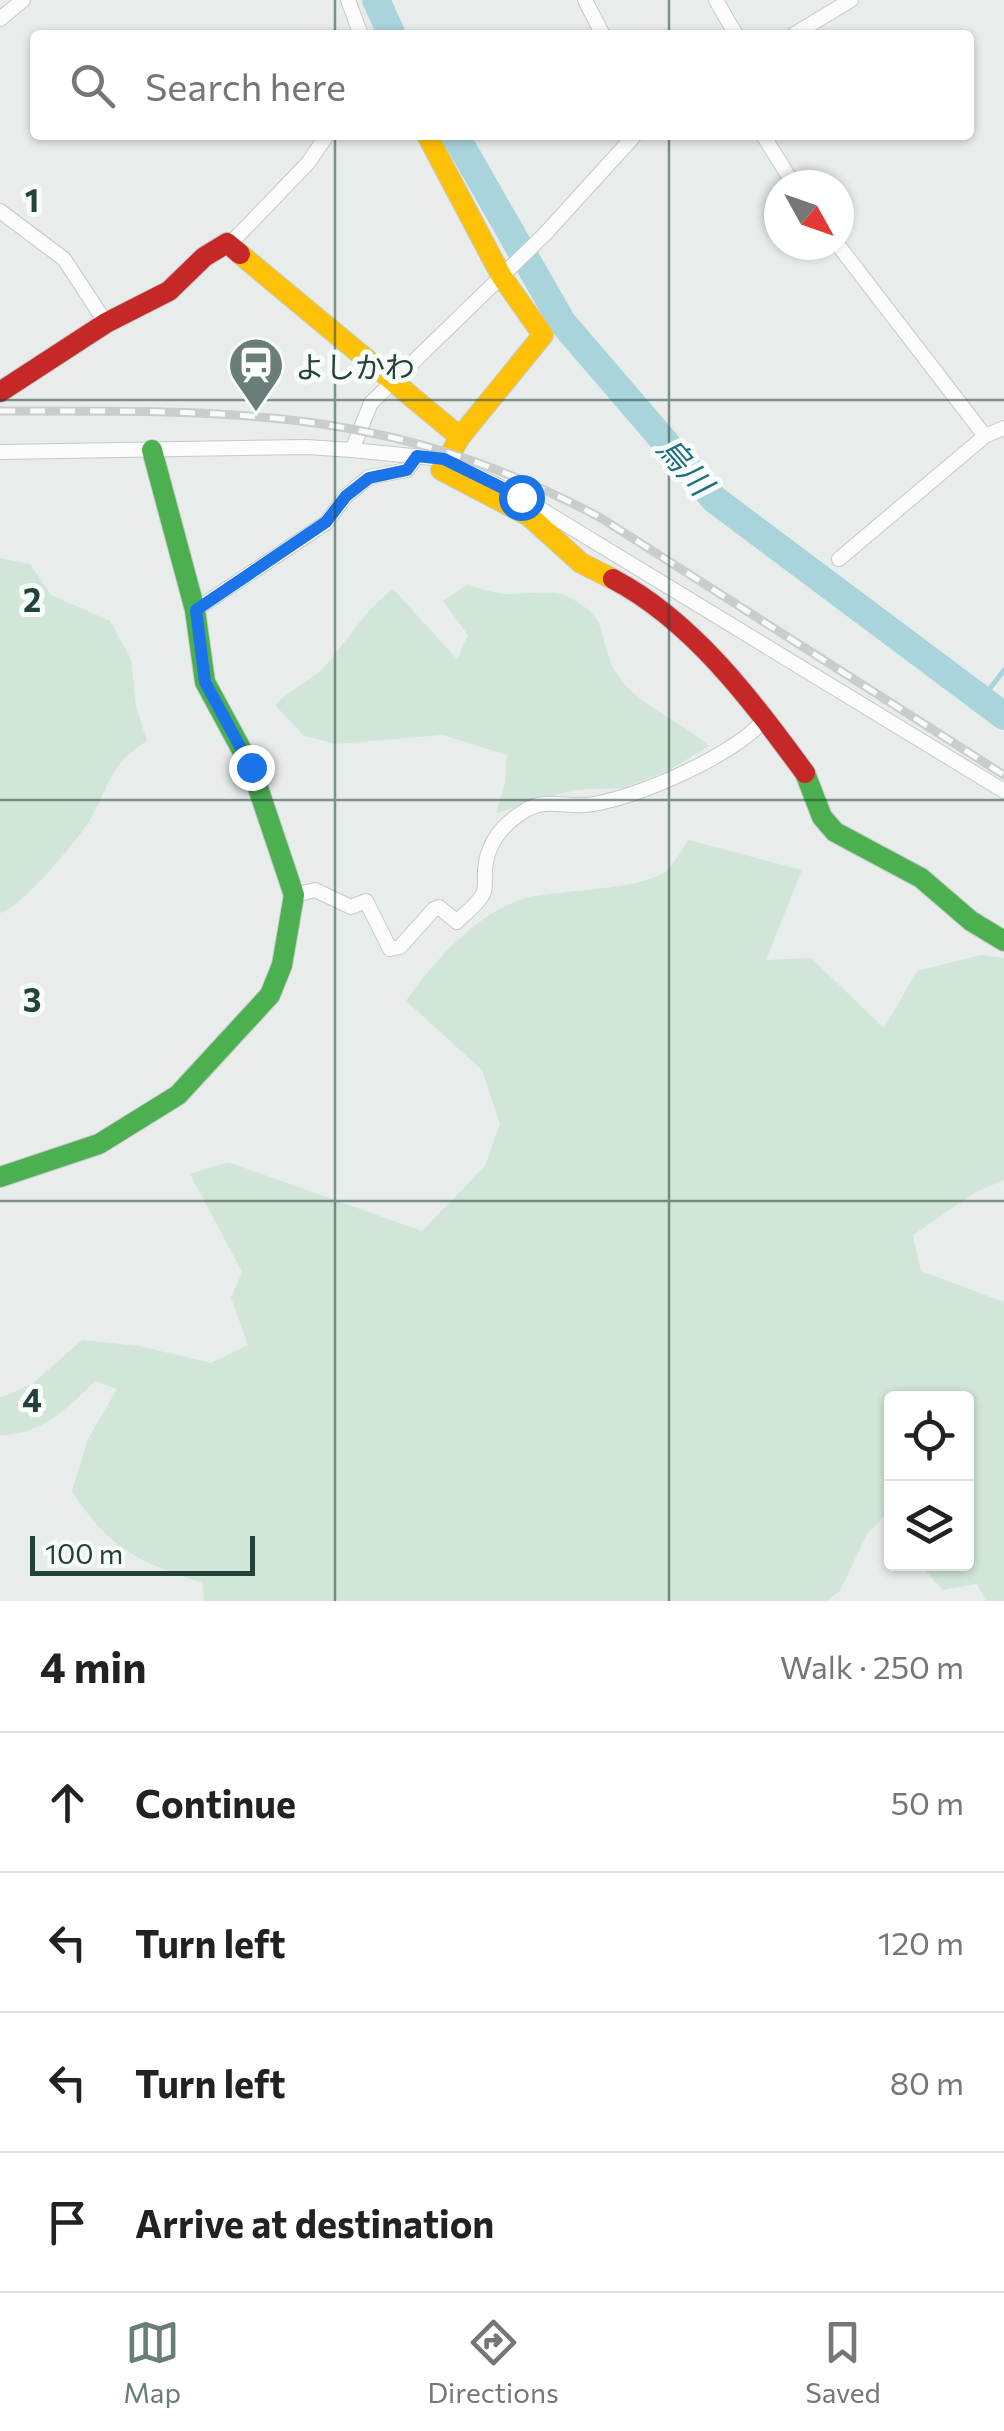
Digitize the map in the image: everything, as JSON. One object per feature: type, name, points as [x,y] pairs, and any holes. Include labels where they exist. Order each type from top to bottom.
[{"type":"street","points":[[0,19],[23,0]]},
{"type":"street","points":[[348,0],[359,30]]},
{"type":"street","points":[[585,0],[600,30]]},
{"type":"street","points":[[716,0],[733,30]]},
{"type":"street","points":[[801,30],[851,0]]},
{"type":"street","points":[[0,392],[106,323],[169,290],[204,257],[230,245],[308,163],[324,140]]},
{"type":"street","points":[[430,140],[505,275],[543,334],[460,437],[441,470],[528,516],[582,563],[631,586],[716,662],[766,719],[812,782],[822,817],[835,832],[922,878],[971,921],[1004,941]]},
{"type":"street","points":[[352,450],[365,413],[541,238],[630,140]]},
{"type":"street","points":[[766,140],[785,170]]},
{"type":"street","points":[[0,211],[64,259],[106,323]]},
{"type":"street","points":[[230,245],[460,437]]},
{"type":"street","points":[[850,260],[985,436]]},
{"type":"street","points":[[838,559],[985,436],[1004,428]]},
{"type":"street","points":[[0,1177],[56,1162],[139,1122],[194,1080],[270,995],[282,965],[294,895],[251,767],[205,682],[196,610],[152,450]]},
{"type":"street","points":[[0,452],[352,450],[444,459],[521,497],[1004,790]]},
{"type":"street","points":[[196,610],[326,522],[346,496],[369,478],[407,470],[417,456]]},
{"type":"street","points":[[677,626],[695,603]]},
{"type":"street","points":[[294,895],[315,890],[351,907],[366,901],[390,950],[400,946],[434,909],[439,908],[456,922],[470,908],[483,893],[487,850],[505,825],[526,810],[542,802],[592,805],[635,792],[680,773],[756,730],[766,719]]},
{"type":"green space","points":[[0,558],[30,564],[51,595],[110,621],[131,659],[136,706],[147,741],[117,768],[88,823],[60,859],[21,900],[0,913]]},
{"type":"green space","points":[[467,585],[505,594],[560,594],[581,604],[597,620],[614,669],[623,682],[645,703],[709,746],[671,769],[624,788],[575,790],[496,813],[505,783],[507,755],[443,735],[336,744],[304,736],[275,705],[325,666],[365,616],[393,589],[457,659],[468,635],[443,601]]},
{"type":"green space","points":[[689,840],[802,870],[766,960],[811,958],[884,1028],[917,971],[981,955],[1004,958],[1004,1180],[976,1192],[913,1235],[921,1271],[1004,1302],[1004,1601],[986,1601],[977,1584],[943,1590],[925,1571],[974,1571],[974,1391],[884,1391],[884,1516],[867,1534],[840,1591],[826,1601],[204,1601],[202,1583],[159,1568],[126,1550],[99,1527],[72,1491],[88,1439],[117,1389],[95,1381],[41,1425],[0,1435],[0,1398],[32,1384],[82,1340],[139,1346],[211,1363],[248,1345],[231,1298],[242,1272],[190,1174],[228,1162],[422,1231],[485,1166],[500,1124],[482,1070],[406,1001],[444,954],[493,913],[529,897],[621,886],[655,877],[669,868]]},
{"type":"waterway","name":"烏川","points":[[376,0],[390,30]]},
{"type":"waterway","name":"烏川","points":[[458,140],[562,322],[714,499],[1004,716]]},
{"type":"waterway","points":[[982,699],[1004,670]]},
{"type":"railway","points":[[0,411],[236,415],[379,434],[451,454],[524,481],[601,518],[1004,775]]},
{"type":"traffic: fast","points":[[0,1177],[99,1144],[178,1095],[270,995],[282,965],[294,895],[251,767],[205,682],[195,610],[152,450]]},
{"type":"traffic: fast","points":[[805,773],[822,817],[835,832],[921,878],[971,921],[1004,941]]},
{"type":"traffic: slow","points":[[430,140],[502,277],[543,335],[460,437],[441,470],[529,516],[581,563],[613,579]]},
{"type":"traffic: slow","points":[[240,254],[460,437]]},
{"type":"traffic: jam","points":[[0,392],[106,323],[169,291],[204,257],[227,243],[240,254]]},
{"type":"traffic: jam","points":[[613,579],[642,596],[695,640],[742,691],[805,773]]},
{"type":"place","name":"よしかわ","points":[[256,414]]},
{"type":"route","points":[[251,767],[205,682],[196,610],[326,522],[346,496],[369,478],[407,470],[417,456],[444,459],[521,497]]}]
